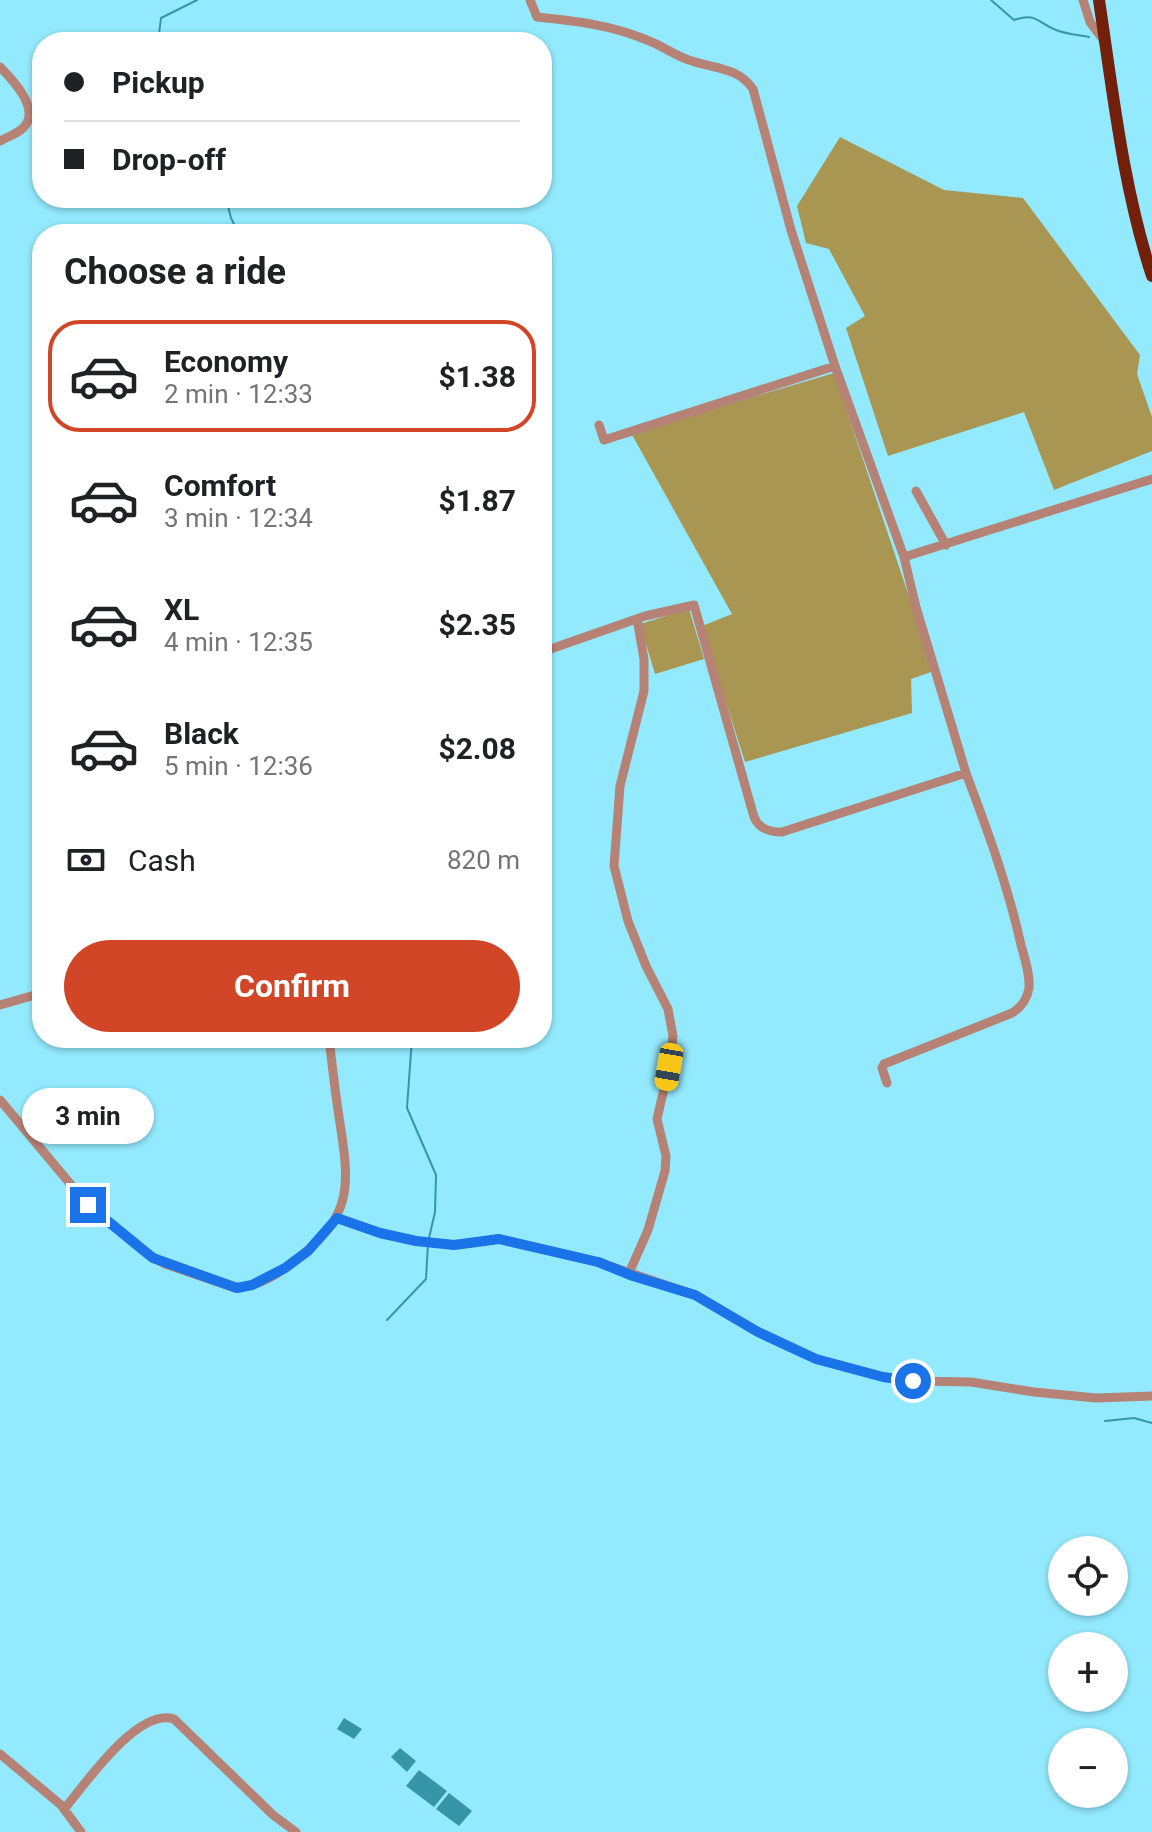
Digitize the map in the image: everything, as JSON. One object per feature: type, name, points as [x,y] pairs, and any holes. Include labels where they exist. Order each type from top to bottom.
[{"type":"highway","points":[[1099,0],[1128,186],[1138,234],[1152,276]]},
{"type":"street","points":[[530,0],[537,17],[589,22],[629,33],[691,61],[735,72],[748,82],[755,93],[791,230],[835,366],[904,557],[966,773],[1015,915],[1029,978],[1028,993],[1021,1006],[1012,1013],[885,1063],[882,1068],[887,1083]]},
{"type":"street","points":[[1083,0],[1090,22],[1105,43]]},
{"type":"street","points":[[0,67],[21,93],[28,105],[29,116],[23,129],[0,141]]},
{"type":"street","points":[[599,425],[604,440],[835,366]]},
{"type":"street","points":[[904,557],[1152,479]]},
{"type":"street","points":[[916,491],[946,545]]},
{"type":"street","points":[[552,649],[637,619],[694,605],[754,817],[764,829],[782,832],[966,773]]},
{"type":"street","points":[[629,1273],[648,1230],[665,1171],[666,1156],[657,1119],[673,1036],[668,1009],[628,921],[614,866],[620,786],[644,691],[644,659],[637,619]]},
{"type":"street","points":[[0,1005],[32,996]]},
{"type":"street","points":[[0,1100],[93,1209],[147,1254],[232,1287],[252,1285],[285,1268],[308,1251],[337,1218],[345,1195],[347,1170],[330,1048]]},
{"type":"street","points":[[337,1218],[416,1241],[454,1245],[499,1239],[598,1262],[695,1295],[758,1332],[816,1359],[883,1377],[925,1382],[971,1382],[1096,1398],[1152,1396]]},
{"type":"street","points":[[65,1808],[125,1739],[144,1723],[163,1716],[171,1717],[183,1727],[262,1805],[296,1832]]},
{"type":"street","points":[[0,1754],[65,1808],[81,1832]]},
{"type":"shaded area","points":[[840,137],[944,190],[1023,198],[1140,355],[1137,374],[1152,417],[1152,451],[1054,490],[1024,412],[888,456],[846,328],[865,316],[829,249],[806,243],[797,206]]},
{"type":"shaded area","points":[[834,373],[934,671],[911,679],[912,713],[745,762],[702,626],[732,614],[631,433]]},
{"type":"shaded area","points":[[689,609],[704,659],[655,674],[640,624]]},
{"type":"water","points":[[344,1718],[362,1729],[354,1739],[337,1729]]},
{"type":"water","points":[[400,1748],[416,1761],[407,1772],[391,1757]]},
{"type":"water","points":[[419,1770],[447,1791],[434,1807],[406,1786]]},
{"type":"water","points":[[449,1793],[472,1811],[459,1826],[436,1809]]},
{"type":"waterway","points":[[159,32],[161,18],[197,0]]},
{"type":"waterway","points":[[991,0],[1014,20],[1028,17],[1060,31],[1089,37]]},
{"type":"waterway","points":[[228,208],[234,224]]},
{"type":"waterway","points":[[411,1048],[407,1108],[436,1175],[435,1212],[429,1238]]},
{"type":"waterway","points":[[387,1320],[426,1279],[428,1244]]},
{"type":"waterway","points":[[1105,1421],[1134,1418],[1152,1423]]},
{"type":"route","points":[[88,1205],[153,1258],[237,1288],[252,1285],[285,1268],[308,1251],[337,1218],[401,1239],[437,1244],[499,1239],[516,1241],[598,1262],[651,1282],[683,1290],[758,1332],[816,1359],[883,1377],[913,1381]]}]
